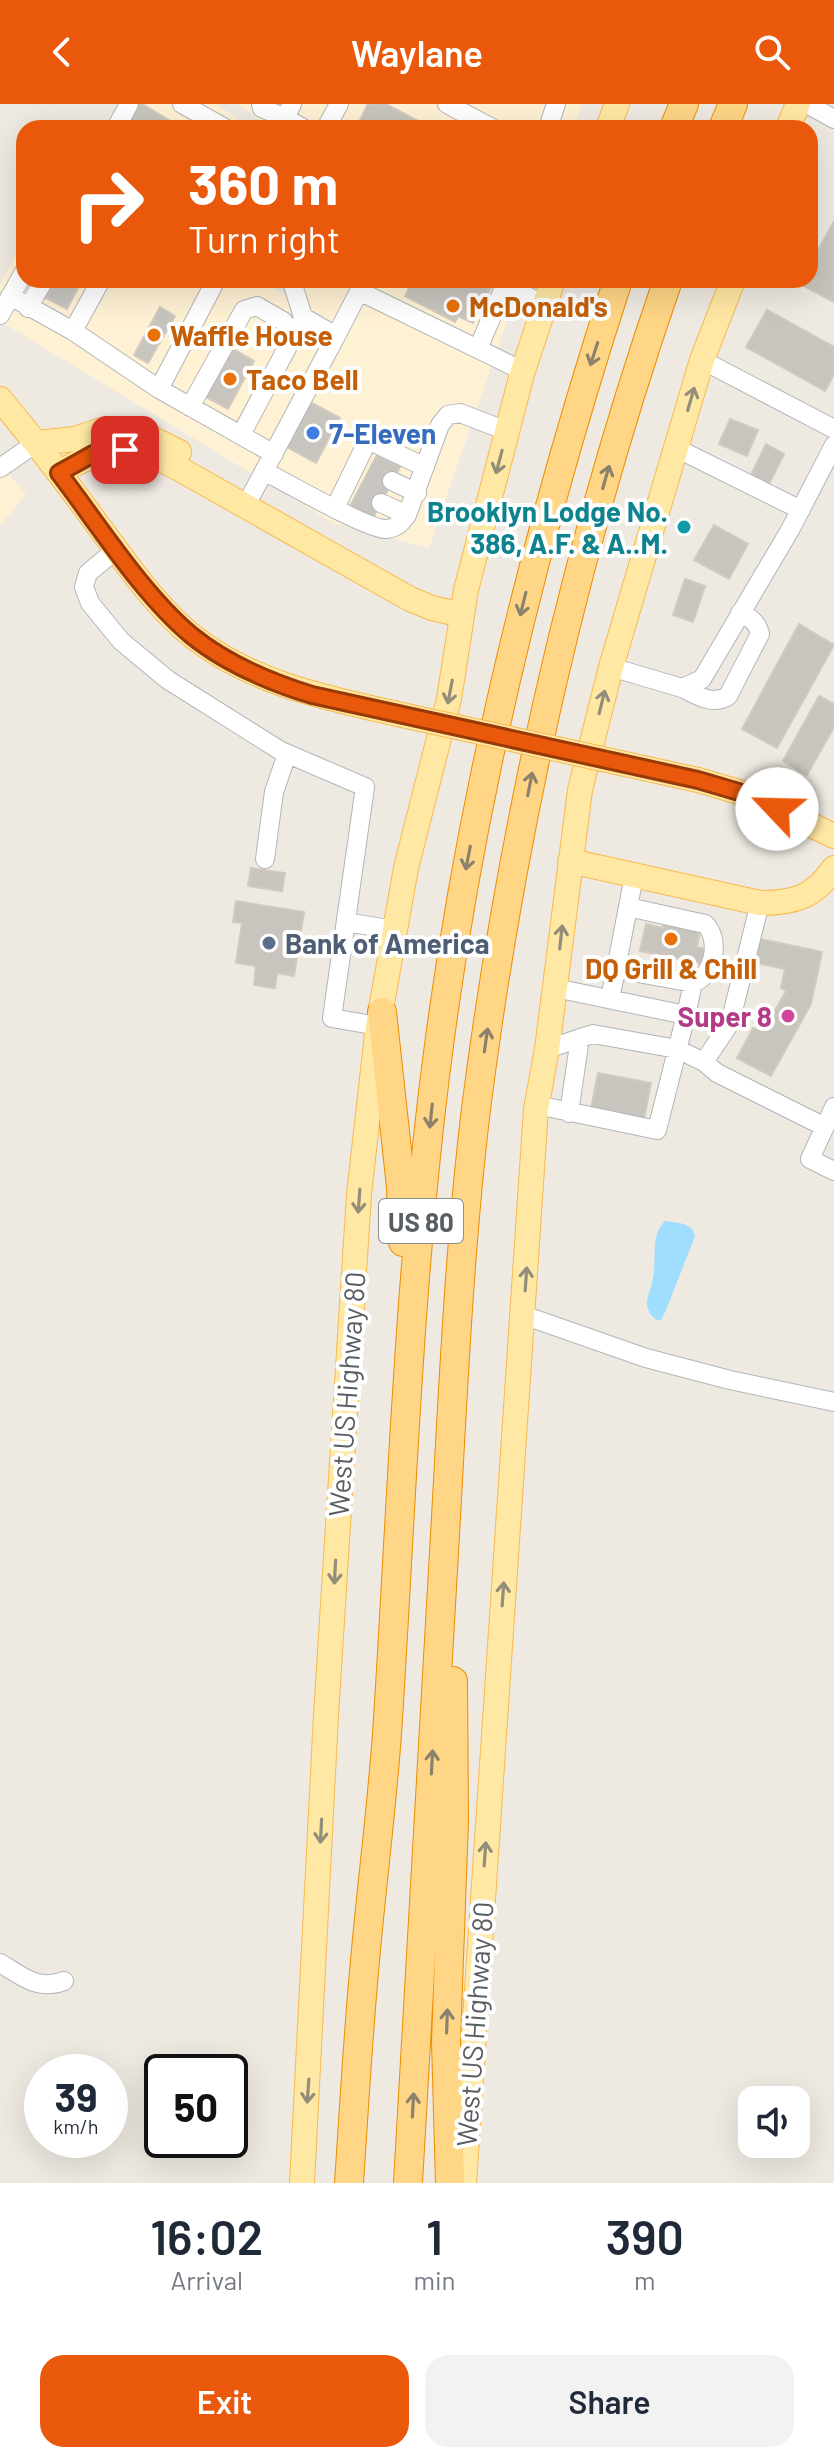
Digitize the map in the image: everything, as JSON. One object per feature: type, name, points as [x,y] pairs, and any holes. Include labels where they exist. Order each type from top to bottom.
[{"type":"highway","name":"US 80","points":[[349,2183],[364,1966],[387,1736],[407,1402],[430,1115],[466,868],[497,713],[564,449],[615,288]]},
{"type":"highway","name":"US 80","points":[[408,2183],[450,1444],[474,1129],[495,974],[548,697],[580,569],[665,288]]},
{"type":"highway","points":[[380,1019],[404,1218],[400,1320],[407,1402]]},
{"type":"highway","points":[[450,1444],[454,1777],[446,2042],[450,2183]]},
{"type":"main road","name":"West US Highway 80","points":[[302,2183],[326,1715],[358,1207],[380,1019],[406,868],[449,699],[466,590],[523,371],[550,288]]},
{"type":"main road","name":"West US Highway 80","points":[[464,2183],[537,1105],[547,1049],[570,861],[580,790],[611,667],[702,360],[730,288]]},
{"type":"main road","points":[[0,399],[116,550],[176,621],[208,646],[244,667],[287,687],[698,780],[749,795],[834,836]]},
{"type":"main road","points":[[36,443],[75,439],[105,429],[141,433],[207,469],[245,507]]},
{"type":"main road","points":[[59,473],[103,451],[137,452],[163,461],[410,599],[462,615]]},
{"type":"main road","points":[[570,861],[760,903],[797,899],[821,887],[832,877]]},
{"type":"street","points":[[182,104],[211,120]]},
{"type":"street","points":[[261,104],[262,108],[288,111]]},
{"type":"street","points":[[807,104],[834,119]]},
{"type":"street","points":[[455,106],[479,120]]},
{"type":"street","points":[[0,315],[16,286]]},
{"type":"street","points":[[28,308],[39,288]]},
{"type":"street","points":[[73,331],[97,288]]},
{"type":"street","points":[[159,389],[212,288]]},
{"type":"street","points":[[292,288],[303,317],[336,336]]},
{"type":"street","points":[[245,507],[361,288]]},
{"type":"street","points":[[366,288],[523,371]]},
{"type":"street","points":[[478,349],[504,288]]},
{"type":"street","points":[[511,288],[545,305]]},
{"type":"street","points":[[10,296],[73,331],[159,389],[241,435],[269,463],[335,508],[384,529],[399,525],[407,515],[440,425],[448,415],[460,413],[507,431]]},
{"type":"street","points":[[190,407],[244,310],[257,306],[283,321],[294,335]]},
{"type":"street","points":[[241,435],[303,317]]},
{"type":"street","points":[[702,360],[834,429]]},
{"type":"street","points":[[335,508],[352,489],[363,467],[368,440],[425,467]]},
{"type":"street","points":[[0,468],[36,443]]},
{"type":"street","points":[[682,688],[702,679],[801,510],[834,445]]},
{"type":"street","points":[[676,448],[801,510]]},
{"type":"street","points":[[392,481],[417,493]]},
{"type":"street","points":[[381,503],[407,515]]},
{"type":"street","points":[[116,550],[88,573],[84,587],[90,603],[132,652],[156,671],[287,754],[365,787],[332,1018],[380,1019]]},
{"type":"street","points":[[611,667],[682,688],[712,701],[721,700],[728,696],[760,634],[751,618],[740,613]]},
{"type":"street","points":[[265,859],[274,792],[287,754]]},
{"type":"street","points":[[610,999],[634,876]]},
{"type":"street","points":[[704,1062],[730,1023],[760,903]]},
{"type":"street","points":[[616,969],[693,983],[702,980],[708,972],[714,948],[710,929],[705,924],[628,907]]},
{"type":"street","points":[[346,922],[394,930]]},
{"type":"street","points":[[537,1105],[657,1130],[693,983]]},
{"type":"street","points":[[555,988],[686,1015]]},
{"type":"street","points":[[547,1049],[593,1034],[677,1049],[704,1062],[717,1073],[823,1126]]},
{"type":"street","points":[[569,1113],[580,1038]]},
{"type":"street","points":[[834,1107],[810,1159],[834,1171]]},
{"type":"street","points":[[523,1315],[646,1358],[834,1402]]},
{"type":"street","points":[[0,1963],[41,1985],[51,1986],[64,1981]]},
{"type":"shaded area","points":[[120,104],[216,104],[239,120],[111,120]]},
{"type":"shaded area","points":[[237,104],[582,104],[576,120],[260,120]]},
{"type":"shaded area","points":[[16,255],[16,288],[273,288],[288,297],[294,288],[518,288],[429,548],[333,523],[0,321],[0,284]]},
{"type":"shaded area","points":[[0,464],[26,494],[0,526]]},
{"type":"water","points":[[665,1221],[691,1228],[695,1236],[666,1310],[661,1320],[657,1320],[649,1312],[647,1301],[654,1271],[657,1233]]},
{"type":"building","points":[[137,104],[142,104],[169,120],[128,120]]},
{"type":"building","points":[[368,104],[386,104],[416,120],[360,120]]},
{"type":"building","points":[[834,221],[834,302],[808,288],[818,288],[818,250]]},
{"type":"building","points":[[52,288],[78,288],[67,309],[46,298]]},
{"type":"building","name":"McDonald's","points":[[409,288],[490,289],[473,323],[458,316],[455,322],[405,296]]},
{"type":"building","name":"Waffle House","points":[[160,307],[175,316],[148,363],[134,355]]},
{"type":"building","points":[[767,310],[834,347],[834,374],[825,391],[746,347]]},
{"type":"building","name":"Taco Bell","points":[[233,349],[254,361],[228,409],[206,397]]},
{"type":"building","name":"7-Eleven","points":[[310,402],[340,418],[316,463],[287,447]]},
{"type":"building","points":[[730,419],[758,430],[747,456],[719,444]]},
{"type":"building","points":[[766,444],[784,454],[766,490],[748,481]]},
{"type":"building","name":"7-Eleven","points":[[377,455],[400,467],[372,520],[349,508]]},
{"type":"building","points":[[714,525],[748,544],[729,579],[694,560]]},
{"type":"building","points":[[685,579],[705,586],[693,622],[673,615]]},
{"type":"building","points":[[799,624],[834,645],[777,748],[742,729]]},
{"type":"building","points":[[819,696],[834,704],[834,727],[807,775],[783,761]]},
{"type":"building","points":[[251,868],[285,873],[282,891],[248,886]]},
{"type":"building","name":"Bank of America","points":[[236,901],[304,912],[294,976],[277,973],[275,988],[254,985],[256,966],[236,963],[242,923],[233,922]]},
{"type":"building","name":"DQ Grill & Chill","points":[[664,923],[700,931],[697,947],[706,949],[704,964],[640,951],[646,924],[663,928]]},
{"type":"building","name":"Super 8","points":[[756,938],[822,952],[811,1004],[771,1076],[737,1058],[753,1028],[764,1030],[786,991],[781,988],[785,969],[751,962]]},
{"type":"building","points":[[598,1073],[651,1083],[644,1119],[591,1109]]},
{"type":"tunnel","points":[[369,470],[392,481]]},
{"type":"tunnel","points":[[358,492],[381,503]]},
{"type":"place","name":"McDonald's","points":[[453,306]]},
{"type":"place","name":"Waffle House","points":[[154,335]]},
{"type":"place","name":"Taco Bell","points":[[230,379]]},
{"type":"place","name":"7-Eleven","points":[[313,433]]},
{"type":"place","name":"Brooklyn Lodge No. 386, A.F. & A..M.","points":[[684,527]]},
{"type":"place","name":"DQ Grill & Chill","points":[[671,939]]},
{"type":"place","name":"Bank of America","points":[[269,943]]},
{"type":"place","name":"Super 8","points":[[788,1016]]},
{"type":"route","points":[[125,450],[93,454],[59,473],[116,550],[170,614],[193,636],[244,667],[312,695],[698,780],[749,795],[777,809]]}]
